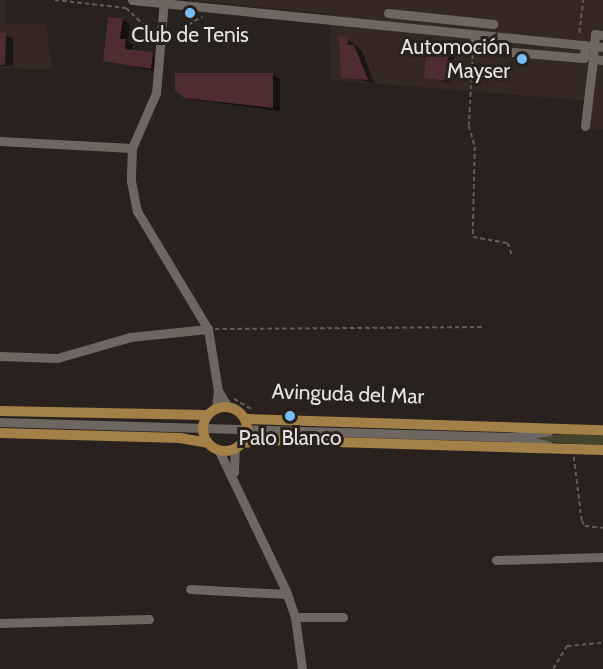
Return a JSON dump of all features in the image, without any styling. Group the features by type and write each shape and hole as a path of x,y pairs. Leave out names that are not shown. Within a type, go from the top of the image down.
{"main road":[{"path":"208,443 203,428 221,407"},
{"path":"0,411 221,407 247,424 239,446"},
{"name":"Avinguda del Mar","path":"247,424 603,430"},
{"path":"0,432 180,438 208,443 219,451"},
{"name":"Avinguda del Mar","path":"219,451 268,440 603,450"}],"street":[{"path":"132,0 594,46"},
{"path":"164,2 156,93 132,148 131,181 137,211 208,329 221,407"},
{"path":"388,13 493,24"},
{"path":"585,126 598,60 594,46 596,34 603,35"},
{"path":"474,41 479,49 584,58 594,46"},
{"path":"0,141 132,148"},
{"path":"0,356 57,358 130,337 208,329"},
{"name":"Avinguda del Mar","path":"0,422 203,428 247,424 512,437 558,449"},
{"name":"Avinguda del Mar","path":"512,437 558,429"},
{"path":"237,486 232,463 239,446"},
{"path":"219,451 287,594 295,617 302,669"},
{"path":"496,560 603,557"},
{"path":"190,589 287,594"},
{"path":"295,617 343,617"},
{"path":"0,623 149,619"}],"path":[{"path":"55,0 126,8 154,33 156,47 167,48 171,36 210,14"},
{"path":"579,33 583,0"},
{"path":"474,41 469,126 475,147 473,237 508,243 512,255"},
{"path":"208,329 484,327"},
{"name":"Avinguda del Mar","path":"221,407 262,411"},
{"path":"573,449 582,521 585,526 603,528"},
{"path":"553,669 567,646 603,643"}],"shaded area":[{"path":"0,0 6,0 5,24 46,24 52,70 0,68"},
{"path":"189,0 603,0 603,129 587,130 591,101 331,80 329,14"}],"green space":[{"path":"563,434 603,435 603,447 520,439"}],"building":[{"path":"108,17 123,18 120,39 126,39 125,49 153,52 151,69 103,61"},
{"path":"0,32 6,33 5,65 0,65"},
{"path":"339,36 348,37 348,45 354,45 368,80 341,78"},
{"path":"427,48 449,51 446,81 424,78"},
{"path":"175,73 273,73 273,108 184,98 175,90"}],"place":[{"name":"Club de Tenis","path":"190,13"},
{"name":"Automoción Mayser","path":"522,59"},
{"name":"Palo Blanco","path":"290,416"}]}
